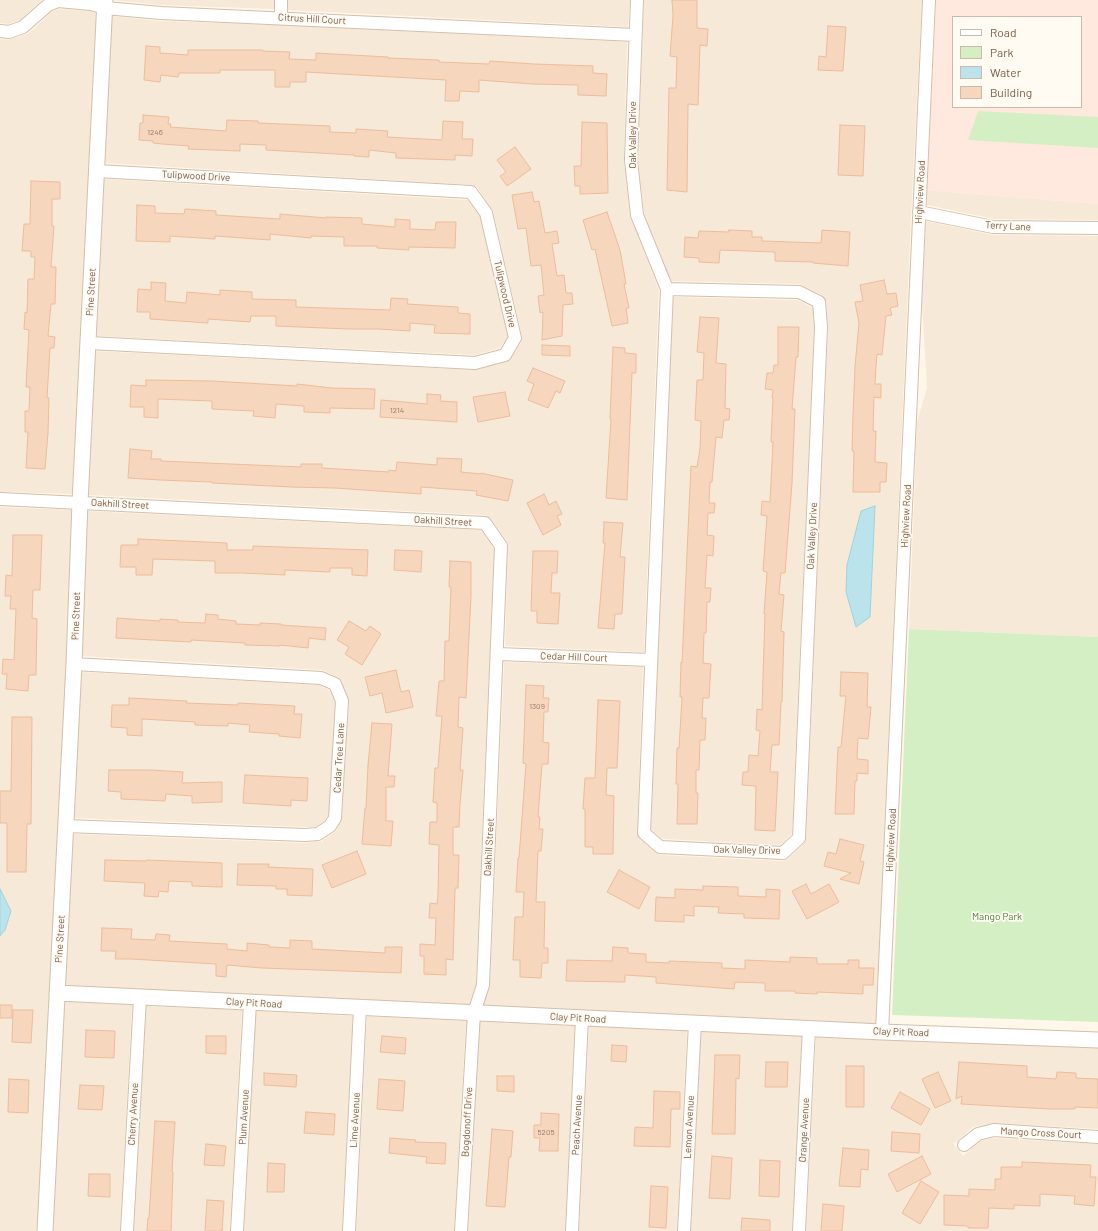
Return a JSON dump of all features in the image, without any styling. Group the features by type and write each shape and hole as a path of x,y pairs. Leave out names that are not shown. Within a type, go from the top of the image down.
{"street":[{"path":"281,0 281,17"},
{"name":"Oak Valley Drive","path":"637,0 631,160 637,215 666,289 644,833 660,847 783,853 799,838 821,327 819,302 799,292 666,289"},
{"name":"Highview Road","path":"882,1032 929,0"},
{"name":"Citrus Hill Court","path":"0,31 9,32 23,27 48,5 58,1 105,4 161,12 635,35"},
{"name":"Pine Street","path":"45,1231 74,664 80,502 98,171 105,4"},
{"name":"Tulipwood Drive","path":"89,343 475,363 505,355 515,338 486,213 471,192 98,171"},
{"name":"Terry Lane","path":"919,212 993,227 1098,228"},
{"name":"Oakhill Street","path":"0,500 80,502 485,523 501,546 498,654 483,985 474,1013"},
{"name":"Cedar Hill Court","path":"498,654 650,660"},
{"name":"Cedar Tree Lane","path":"66,826 304,835 318,834 330,826 335,818 342,701 335,684 321,678 74,664"},
{"name":"Clay Pit Road","path":"57,993 882,1032 1098,1040"},
{"name":"Cherry Avenue","path":"127,1231 140,998"},
{"name":"Plum Avenue","path":"237,1231 250,1003"},
{"name":"Lime Avenue","path":"349,1231 360,1008"},
{"name":"Bogdonoff Drive","path":"461,1231 474,1013"},
{"name":"Peach Avenue","path":"572,1231 582,1018"},
{"name":"Lemon Avenue","path":"684,1231 695,1023"},
{"name":"Orange Avenue","path":"799,1231 810,1028"},
{"name":"Mango Cross Court","path":"964,1145 978,1134 994,1130 1098,1137"}],"shaded area":[{"path":"0,0 42,0 20,20 8,24 0,23"},
{"path":"112,0 274,0 274,9 161,5"},
{"path":"288,0 630,0 628,27 288,10"},
{"path":"644,0 922,0 911,218 876,1024 483,1006 490,986 504,662 643,667 637,833 640,839 656,853 660,855 783,861 788,859 803,844 806,838 828,327 826,302 822,295 799,284 671,281 644,213 638,159"},
{"path":"936,0 1098,0 1098,204 927,190"},
{"path":"59,9 89,11 98,14 74,494 0,492 0,39 8,40 27,34 51,12"},
{"path":"111,16 161,21 281,25 627,42 624,160 630,216 659,290 644,652 505,646 508,546 507,541 490,518 485,515 88,495 95,351 475,370 506,362 510,359 521,343 522,336 493,211 477,187 472,185 105,163"},
{"path":"104,179 468,200 480,216 508,337 500,348 475,355 96,336"},
{"path":"927,190 1098,204 1098,220 994,219 927,205"},
{"path":"926,221 993,235 1098,236 1098,637 909,629 917,422 927,388 922,304"},
{"path":"673,297 797,300 813,308 814,327 792,834 781,845 663,839 651,829"},
{"path":"0,507 73,510 67,663 38,1231 0,1231 0,936 5,930 11,911 0,889"},
{"path":"87,511 481,530 494,549 476,984 469,1005 65,986 72,834 304,843 322,841 336,831 342,818 349,702 338,677 322,670 82,656"},
{"path":"81,672 319,685 330,691 335,703 329,815 316,827 73,818"},
{"path":"64,1001 132,1005 120,1231 52,1231"},
{"path":"146,1006 242,1010 230,1231 134,1231"},
{"path":"256,1011 353,1016 342,1231 244,1231"},
{"path":"367,1016 466,1021 454,1231 356,1231"},
{"path":"480,1021 575,1026 565,1231 468,1231"},
{"path":"589,1026 687,1031 677,1231 579,1231"},
{"path":"701,1031 802,1036 792,1231 691,1231"},
{"path":"816,1037 1098,1048 1098,1129 994,1123 973,1127 954,1144 963,1156 980,1141 994,1138 1098,1144 1098,1231 806,1231"}],"green space":[{"path":"978,111 1098,117 1098,148 968,140"},
{"name":"Mango Park","path":"909,629 1098,637 1098,1022 892,1015"}],"water":[{"path":"875,506 870,617 856,627 846,592 847,565 861,511"},
{"path":"0,889 11,911 5,930 0,936"}],"building":[{"path":"672,0 697,0 697,28 708,29 707,46 700,45 698,105 688,104 687,192 667,190 669,88 676,88 677,57 670,56 673,16"},
{"path":"828,26 846,27 843,71 818,70 819,56 826,57"},
{"path":"146,46 160,47 160,53 188,55 188,50 263,50 290,52 289,59 316,60 316,53 439,60 439,62 489,64 490,61 593,66 593,73 607,74 606,96 578,95 578,85 532,84 479,80 479,92 460,91 459,101 445,101 446,80 306,72 306,82 290,82 290,87 275,87 275,70 220,70 220,73 179,73 178,77 161,75 160,82 144,80"},
{"path":"143,115 169,117 168,124 171,124 170,127 226,131 227,120 258,121 258,123 330,126 330,132 356,133 356,129 388,131 387,137 442,140 443,121 463,122 462,139 473,139 472,156 455,155 455,160 396,158 396,153 369,150 369,157 266,150 266,145 240,144 240,151 188,149 189,146 153,143 153,141 139,140 140,123 143,123"},
{"path":"582,122 607,123 608,193 580,194 580,186 575,186 574,166 581,166"},
{"path":"840,125 865,126 863,176 838,175"},
{"path":"515,147 531,169 507,186 500,176 506,172 497,160"},
{"path":"31,181 60,182 60,199 52,199 52,226 54,226 51,267 56,267 55,304 51,304 48,336 55,337 54,348 50,348 47,398 49,398 48,433 45,469 26,468 28,432 25,432 25,411 29,411 30,387 26,387 29,330 24,329 25,312 27,313 28,279 34,279 35,257 31,257 31,251 22,251 24,224 30,224"},
{"path":"532,192 534,202 539,201 545,233 557,231 559,243 552,244 557,276 564,275 566,293 572,293 573,304 563,305 562,336 542,340 543,312 540,313 538,296 544,295 541,265 531,266 526,228 518,229 512,195"},
{"path":"137,205 155,206 155,213 184,214 185,209 216,211 216,215 280,219 280,214 326,218 362,218 362,224 395,227 395,219 410,220 410,229 435,230 436,222 456,222 455,248 409,247 409,250 377,248 377,246 344,246 344,237 311,236 311,238 270,234 270,240 215,236 215,239 170,236 170,242 136,241"},
{"path":"607,212 620,250 626,284 624,284 629,308 626,308 628,323 612,326 595,249 592,250 583,220"},
{"path":"729,230 752,231 752,237 762,237 762,241 821,243 822,230 850,232 848,266 813,262 775,261 775,252 720,250 719,263 699,262 699,258 684,257 685,237 698,238 699,231 729,232"},
{"path":"884,280 887,294 896,293 898,306 890,308 892,315 886,316 882,355 877,354 876,366 875,384 881,384 881,398 874,397 873,431 876,431 875,462 887,463 886,482 880,482 880,492 853,492 853,416 855,366 859,323 855,302 863,301 860,285"},
{"path":"151,282 166,283 165,301 186,303 187,292 220,295 220,290 252,292 252,299 296,300 296,307 390,310 391,298 408,299 407,304 458,307 458,313 470,314 470,334 434,333 435,325 410,323 410,331 276,326 276,316 251,316 250,322 208,319 208,323 150,319 150,312 137,312 138,289 151,290"},
{"path":"700,317 719,318 716,363 726,364 725,408 730,409 729,420 724,420 722,438 716,437 712,482 710,482 709,503 715,503 714,513 708,513 707,535 714,536 713,556 707,555 705,588 711,588 710,602 707,602 703,663 711,664 709,698 703,698 702,718 706,718 705,740 700,740 699,770 696,770 696,793 698,793 697,824 677,824 677,748 679,748 682,697 680,697 681,662 682,663 691,466 697,467 700,449 701,421 695,420 697,380 703,380 704,353 697,352"},
{"path":"778,327 799,327 798,357 796,357 792,409 795,409 792,483 785,573 781,573 779,594 784,595 781,631 784,632 782,702 779,745 772,745 770,772 778,772 775,831 755,830 756,786 742,785 743,772 748,772 749,755 758,756 760,731 756,730 757,709 762,710 764,614 767,572 763,571 767,516 761,515 762,501 770,502 773,442 771,442 773,390 765,389 767,373 773,373 774,365 778,365"},
{"path":"542,345 570,346 570,356 542,355"},
{"path":"613,347 625,348 625,353 636,354 636,373 632,373 627,500 606,498 611,419"},
{"path":"533,368 565,381 560,393 556,391 548,408 528,400 534,384 527,381"},
{"path":"146,380 213,381 297,386 297,384 332,388 375,389 374,409 330,408 330,413 304,412 304,406 276,404 275,418 253,416 254,411 212,409 212,401 158,399 158,418 144,417 144,407 130,407 131,385 146,386"},
{"path":"505,392 510,416 478,422 473,397"},
{"path":"427,394 441,395 440,401 457,402 457,422 380,417 381,400 427,404"},
{"path":"130,449 152,451 151,459 161,459 161,461 301,467 301,464 322,464 322,468 389,472 389,470 396,471 397,462 437,465 437,458 462,459 461,472 481,473 513,480 508,501 476,495 477,491 421,487 421,494 335,488 128,478"},
{"path":"544,494 549,505 556,501 562,514 557,516 561,525 543,535 527,503"},
{"path":"604,522 623,523 620,557 625,557 622,614 615,614 614,629 598,628 605,543 603,543"},
{"path":"13,535 42,535 40,590 33,590 32,618 37,619 36,675 29,675 28,691 6,689 7,674 2,674 3,659 14,660 16,609 10,609 11,596 5,596 6,575 12,576"},
{"path":"138,539 227,543 227,550 253,550 253,546 368,550 367,576 352,575 352,568 330,568 330,572 285,570 285,575 215,573 215,561 153,559 152,575 136,575 136,567 120,567 121,545 138,545"},
{"path":"395,550 422,551 421,572 394,570"},
{"path":"533,551 558,551 557,573 552,573 551,593 560,593 558,624 537,623 537,611 531,611"},
{"path":"450,561 471,562 471,595 466,698 459,697 458,727 463,728 460,770 463,770 459,827 453,827 453,855 459,855 458,888 455,888 453,960 446,959 446,975 424,974 424,956 420,956 420,944 435,945 436,918 429,918 430,903 437,904 439,845 429,844 430,822 437,822 437,803 433,802 435,768 438,768 442,716 436,716 439,681 444,681 445,641 449,641 451,587 449,587"},
{"path":"206,614 218,615 218,619 236,621 236,624 260,625 260,623 326,628 325,640 309,638 308,648 280,645 245,645 245,643 191,640 191,642 116,638 117,618 160,621 160,619 178,620 178,622 205,623"},
{"path":"349,621 366,631 370,626 381,634 362,665 345,654 349,647 337,640"},
{"path":"396,670 401,692 409,690 413,707 386,713 382,693 370,696 365,677"},
{"path":"841,672 868,673 867,707 871,707 868,739 858,738 857,759 868,760 868,774 857,773 857,781 855,781 854,814 835,814 838,747 841,747 846,696 840,696"},
{"path":"526,685 544,686 543,698 549,698 548,712 544,712 543,742 549,743 548,764 542,764 538,817 540,817 539,829 543,829 541,851 538,851 536,902 545,902 544,948 548,948 548,963 542,963 541,978 520,977 520,960 513,960 515,917 523,917 524,892 516,892 526,764 523,763"},
{"path":"129,698 187,701 186,703 238,705 238,703 295,706 294,714 302,714 300,738 279,736 279,734 249,732 250,725 228,723 228,726 195,725 195,722 142,719 142,736 127,735 127,728 111,727 112,705 129,705"},
{"path":"598,700 620,701 617,768 607,768 606,795 614,796 613,854 593,854 593,847 585,847 585,809 583,809 585,778 595,778"},
{"path":"12,717 32,717 31,824 27,824 26,872 7,872 7,823 0,823 0,791 11,791"},
{"path":"372,723 392,724 388,776 395,776 394,787 386,787 386,821 393,821 391,846 362,844"},
{"path":"109,770 183,772 182,783 222,782 222,802 192,803 192,796 166,794 165,801 121,799 121,792 108,791"},
{"path":"245,775 308,778 307,801 291,800 291,806 243,803"},
{"path":"840,839 864,845 860,861 864,862 859,884 840,879 851,873 824,866 828,852 836,854"},
{"path":"357,851 366,874 332,888 322,865"},
{"path":"105,860 222,863 222,887 192,886 192,882 169,881 168,892 159,891 158,897 144,896 145,883 104,881"},
{"path":"238,864 269,864 268,867 313,869 312,896 287,895 287,889 276,889 276,886 237,885"},
{"path":"619,870 650,887 639,909 607,892"},
{"path":"806,884 811,894 829,884 839,902 807,919 792,891"},
{"path":"703,886 738,887 738,896 766,897 766,889 780,890 779,919 744,918 744,914 718,913 719,907 694,906 694,916 684,915 684,922 655,921 656,897 675,898 675,889 703,890"},
{"path":"102,928 132,929 131,939 155,940 156,934 170,935 169,941 227,944 227,949 247,951 247,943 269,945 269,947 290,948 290,940 312,941 312,949 385,953 385,947 402,947 401,973 262,968 227,965 226,977 216,976 216,964 115,959 116,951 101,951"},
{"path":"613,947 628,948 628,953 646,954 646,962 669,963 669,961 722,963 722,968 745,969 745,960 790,962 790,957 817,958 817,964 848,964 848,960 859,960 859,968 874,968 873,985 863,985 863,994 817,992 817,994 795,993 795,991 765,991 765,983 735,982 734,989 656,983 656,977 625,975 625,982 566,981 567,960 612,961"},
{"path":"0,1005 12,1005 12,1018 0,1018"},
{"path":"13,1010 33,1010 31,1043 12,1042"},
{"path":"86,1030 115,1031 114,1058 85,1057"},
{"path":"206,1036 226,1036 226,1054 206,1053"},
{"path":"382,1036 406,1038 405,1054 380,1052"},
{"path":"612,1045 627,1046 626,1062 611,1061"},
{"path":"715,1055 740,1055 739,1079 736,1078 735,1134 712,1134"},
{"path":"766,1062 788,1062 787,1087 765,1087"},
{"path":"959,1062 1027,1066 1027,1077 1056,1079 1057,1072 1076,1073 1076,1078 1098,1079 1098,1108 1075,1107 1075,1109 1050,1109 961,1104 962,1096 956,1099"},
{"path":"846,1066 864,1066 864,1107 846,1107"},
{"path":"938,1072 951,1101 935,1108 922,1079"},
{"path":"264,1073 297,1075 296,1087 264,1085"},
{"path":"497,1076 514,1076 514,1092 497,1091"},
{"path":"9,1079 29,1080 28,1113 8,1112"},
{"path":"379,1079 405,1081 403,1111 377,1109"},
{"path":"80,1085 104,1086 102,1110 78,1109"},
{"path":"654,1091 680,1092 680,1109 671,1109 670,1147 634,1146 635,1127 653,1128"},
{"path":"900,1092 930,1109 921,1125 891,1108"},
{"path":"306,1112 335,1114 334,1135 304,1133"},
{"path":"541,1113 559,1114 558,1151 539,1151 540,1138 534,1138 534,1125 541,1125"},
{"path":"155,1121 175,1122 171,1231 147,1231"},
{"path":"492,1129 513,1131 511,1157 509,1157 505,1207 486,1206"},
{"path":"892,1132 920,1134 919,1153 891,1151"},
{"path":"390,1138 416,1140 415,1142 446,1143 445,1164 426,1163 427,1157 389,1153"},
{"path":"206,1144 226,1146 224,1166 204,1165"},
{"path":"843,1148 869,1150 868,1170 861,1169 860,1187 839,1186"},
{"path":"712,1156 732,1158 730,1199 709,1198"},
{"path":"922,1156 931,1174 897,1192 888,1174"},
{"path":"760,1160 780,1161 779,1197 759,1196"},
{"path":"1022,1162 1091,1165 1090,1177 1096,1177 1094,1206 1074,1204 1075,1196 1040,1194 1040,1206 1014,1205 1014,1209 989,1208 988,1228 968,1228 968,1226 944,1225 944,1195 969,1196 969,1189 995,1190 995,1179 1001,1179 1001,1167 1022,1167"},
{"path":"268,1163 285,1164 284,1192 267,1192"},
{"path":"89,1174 110,1174 110,1197 88,1196"},
{"path":"921,1181 939,1192 920,1224 902,1213"},
{"path":"651,1186 668,1187 666,1228 649,1227"},
{"path":"207,1200 224,1201 222,1231 205,1231"},
{"path":"823,1204 844,1206 842,1231 821,1231"},
{"path":"742,1218 770,1220 770,1231 741,1231"}]}
